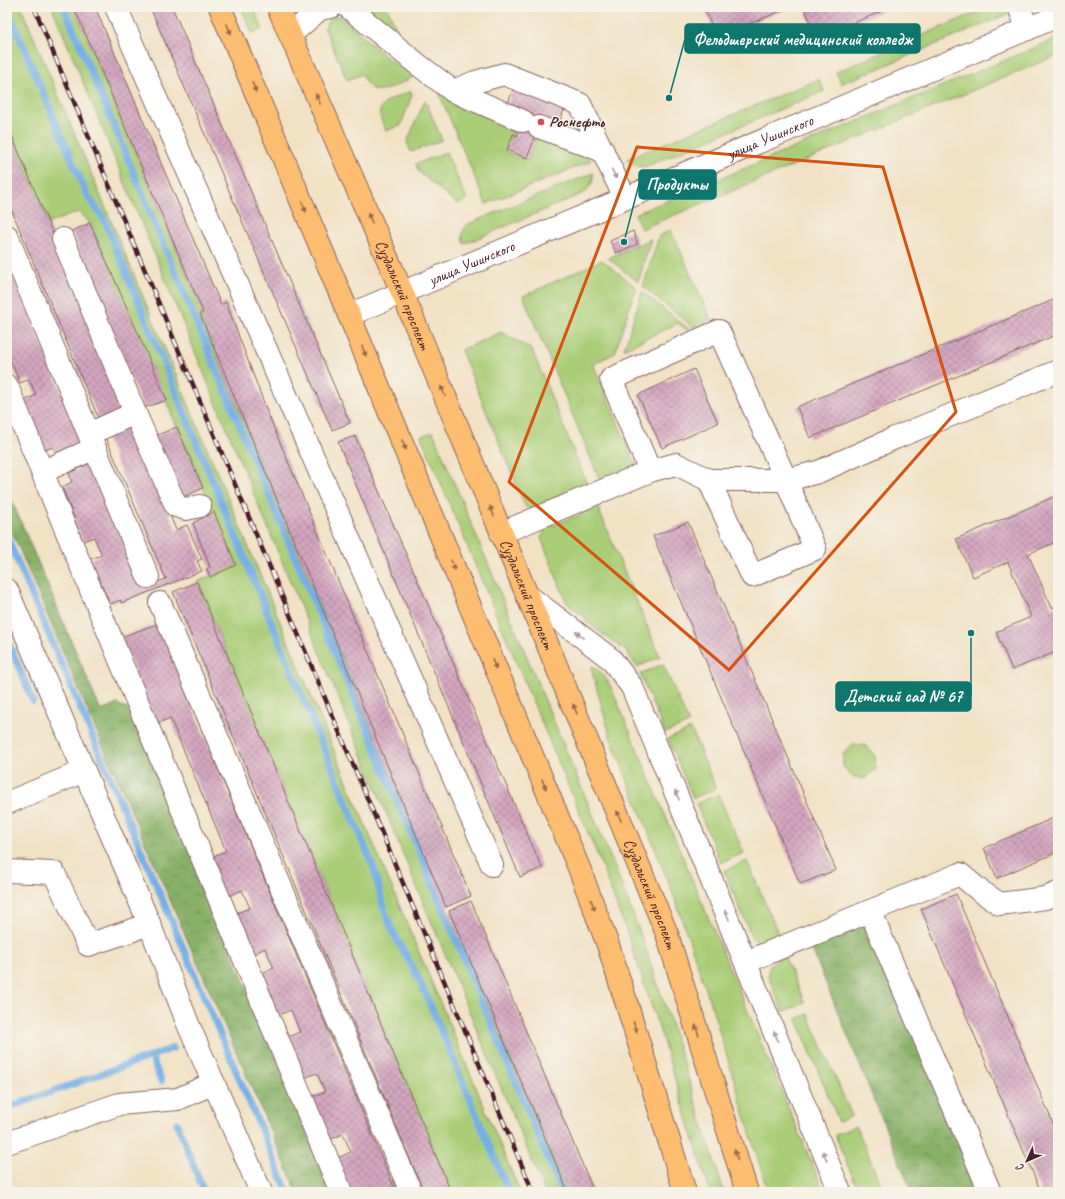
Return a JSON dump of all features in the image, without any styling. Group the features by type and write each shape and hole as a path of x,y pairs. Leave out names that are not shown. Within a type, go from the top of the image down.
{"main road":[{"path":"220,7 579,868 608,945 685,1192"},
{"name":"Суздальский проспект","path":"278,7 402,292 667,934 747,1192"}],"street":[{"path":"116,7 492,865"},
{"path":"290,35 320,9 331,7"},
{"path":"348,7 416,63 453,91 531,124 603,151"},
{"path":"1019,7 1028,29"},
{"name":"улица Ушинского","path":"349,315 1058,16"},
{"path":"453,91 475,82 504,74 580,104 625,198"},
{"path":"7,236 148,577"},
{"path":"63,239 135,413 176,506 186,509 200,506"},
{"path":"650,471 611,379 719,331 786,480 815,549 752,576 709,480"},
{"path":"501,533 650,471 676,464 709,480 786,480 818,472 895,438 1058,371"},
{"path":"7,386 341,1192"},
{"path":"42,472 135,413"},
{"path":"7,590 149,923 188,1024 261,1192"},
{"path":"527,595 612,659 632,687 840,1192"},
{"path":"160,603 411,1192"},
{"path":"7,803 84,771"},
{"path":"7,871 54,873 88,945 149,923"},
{"path":"746,962 960,874 979,890 1000,904 1045,898 1058,893"},
{"path":"870,911 990,1192"},
{"path":"7,1143 119,1104 178,1099 214,1082"}],"highlighted area":[{"path":"637,147 883,167 956,412 729,670 509,482"}],"green space":[{"path":"7,7 21,7 520,1192 451,1192 197,582 236,565 90,223 78,212 49,223 7,124"},
{"path":"52,7 74,7 203,312 200,314 227,381 446,907 568,1192 545,1192"},
{"path":"241,7 253,7 263,29 252,33"},
{"path":"365,7 387,7 402,42"},
{"path":"989,7 1009,7 1011,13 841,84 836,72"},
{"path":"336,16 341,17 387,58 413,77 398,85 380,90 371,88 365,81 362,74 347,80 325,29 329,21"},
{"path":"1058,38 1058,55 641,229 635,214"},
{"path":"819,79 824,91 647,166 636,166 627,159"},
{"path":"411,92 412,95 401,125 386,131 380,116 381,108 391,99"},
{"path":"439,93 516,125 505,151 528,160 538,134 587,156 591,161 486,204"},
{"path":"425,100 442,140 411,152 407,142"},
{"path":"446,152 467,200 457,204 419,172 416,164"},
{"path":"593,173 591,184 584,193 464,244 464,229 468,224"},
{"path":"671,230 711,320 693,327 643,287 659,236"},
{"path":"651,239 638,282 608,258"},
{"path":"602,260 636,287 615,353 593,364 637,468 601,483 523,296"},
{"path":"642,292 689,329 687,330 678,323 624,349"},
{"path":"501,332 532,350 589,489 533,510 525,506 461,350"},
{"path":"433,432 610,856 641,935 724,1192 710,1192 659,1028 629,939 600,861 421,436"},
{"path":"7,489 101,711 117,704 126,708 133,715 332,1192 297,1192 92,721 7,520"},
{"path":"595,501 660,657 637,667 626,651 585,621 586,618 570,606 566,601 541,538 548,527 582,514"},
{"path":"663,664 689,723 665,733 640,674"},
{"path":"592,666 603,674 611,687 824,1192 768,1192 716,1020 697,963 674,896 611,739 591,668"},
{"path":"691,729 716,789 693,798 668,739"},
{"path":"853,744 865,745 875,756 876,769 864,779 851,776 843,766 843,754"},
{"path":"718,794 744,853 721,863 696,804"},
{"path":"747,861 780,938 765,944 758,942 752,937 724,871"},
{"path":"868,923 980,1192 912,1192 811,947"},
{"path":"784,956 805,1003 783,1012 768,976 768,972 770,965"},
{"path":"808,1014 852,1116 839,1122 797,1019"},
{"path":"856,1126 884,1192 859,1192 835,1135"}],"building":[{"path":"74,7 95,7 221,305 226,302 268,414 471,896 446,907 200,314 203,312"},
{"path":"150,7 172,7 350,423 332,430"},
{"path":"704,7 783,7 784,10 716,37"},
{"path":"804,7 892,7 817,38"},
{"name":"Роснефть","path":"514,87 565,107 557,129 541,123 527,158 507,150 513,134 517,136 525,117 506,109"},
{"path":"7,124 127,411 100,422 7,199"},
{"path":"90,223 167,400 143,408 72,231"},
{"path":"633,231 638,244 616,253 610,241"},
{"path":"7,263 84,444 57,456 53,447 45,450 24,401 36,395 29,379 20,383 7,353 7,337 11,336 7,327"},
{"path":"1058,298 1058,334 810,438 797,407"},
{"path":"694,369 718,423 662,448 638,395"},
{"path":"134,427 176,530 187,525 202,559 197,561 202,571 121,603 121,600 110,604 90,559 102,555 94,537 83,541 62,487 72,482 69,473 93,462 144,587 166,579 106,438"},
{"path":"177,427 203,488 179,499 153,437"},
{"path":"355,436 542,868 520,877 338,442"},
{"path":"1058,495 1058,541 1028,554 1052,608 1058,605 1058,651 1012,670 996,632 1031,617 1008,562 973,577 956,539"},
{"path":"214,512 236,565 210,577 207,569 210,567 193,523"},
{"path":"688,522 836,870 800,884 653,536"},
{"path":"197,582 451,1192 424,1192 173,592"},
{"path":"157,624 396,1192 350,1192 336,1159 351,1152 343,1134 328,1140 310,1098 325,1092 317,1073 304,1078 287,1037 300,1032 291,1010 275,1017 257,975 274,968 265,948 251,955 234,914 250,908 242,890 224,898 208,858 226,851 170,718 156,724 121,637"},
{"path":"1058,816 1058,852 997,878 984,848"},
{"path":"956,894 1058,1135 1058,1192 1041,1192 921,909"},
{"path":"471,901 594,1192 568,1192 449,911"}],"waterway":[{"path":"64,7 562,1192"},
{"path":"7,8 87,195 104,219 374,869 384,909 393,932 421,983 509,1192"},
{"path":"7,537 288,1192"},
{"path":"7,639 33,701"},
{"path":"7,1108 173,1048"},
{"path":"151,1056 161,1081"},
{"path":"177,1123 204,1192"}],"railway":[{"path":"34,7 533,1192"}],"place":[{"name":"Фельдшерский медицинский колледж","path":"669,98"},
{"name":"Роснефть","path":"541,122"},
{"name":"Продукты","path":"624,242"},
{"name":"Детский сад № 67","path":"971,633"}]}
